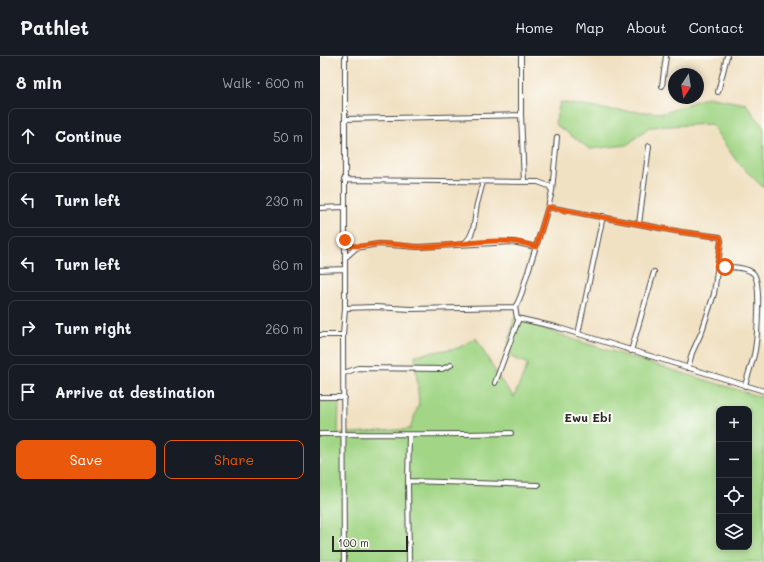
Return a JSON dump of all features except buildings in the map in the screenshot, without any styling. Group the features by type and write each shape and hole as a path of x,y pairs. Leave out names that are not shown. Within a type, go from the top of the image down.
{"street":[{"path":"344,562 343,335 345,308 345,56"},
{"path":"521,56 521,115 524,182"},
{"path":"662,86 666,56"},
{"path":"718,92 727,56"},
{"path":"345,119 521,115"},
{"path":"556,137 552,191 536,247 526,275 522,296 515,307 515,315 519,318 578,334 764,391"},
{"path":"639,224 649,146"},
{"path":"344,180 538,182 549,186 552,191"},
{"path":"462,244 469,239 471,234 483,182"},
{"path":"320,208 344,207"},
{"path":"548,207 603,216 692,234 720,237 721,241 714,294 688,368"},
{"path":"578,334 603,216"},
{"path":"344,258 356,248 378,244 418,247 513,242 536,247"},
{"path":"345,244 356,248"},
{"path":"717,266 746,270 754,274 758,282 758,318 755,350 744,386"},
{"path":"320,270 344,269"},
{"path":"631,351 654,272"},
{"path":"345,308 375,307 410,309 515,307"},
{"path":"495,383 519,318"},
{"path":"320,335 343,335"},
{"path":"344,373 358,368 442,369 451,365"},
{"path":"320,397 344,396"},
{"path":"320,434 386,433 409,435 511,433"},
{"path":"409,435 409,562"},
{"path":"408,481 538,485"}],"green space":[{"path":"707,97 746,104 764,128 764,188 738,163 711,124 649,127 627,145 590,149 555,124 560,102 609,110 664,113 688,104 704,104 704,98"},
{"path":"514,318 581,342 764,398 764,562 320,562 320,401 339,401 338,434 410,429 419,403 415,355 458,348 476,338 499,378 514,397 528,364 506,355"}],"district":[{"name":"Ewu Ebi","path":"588,418"}],"route":[{"path":"345,240 345,244 356,248 378,244 418,247 494,242 530,244 536,247 541,225 548,207 616,218 639,224 698,235 720,237 721,241 717,266 725,267"}]}
